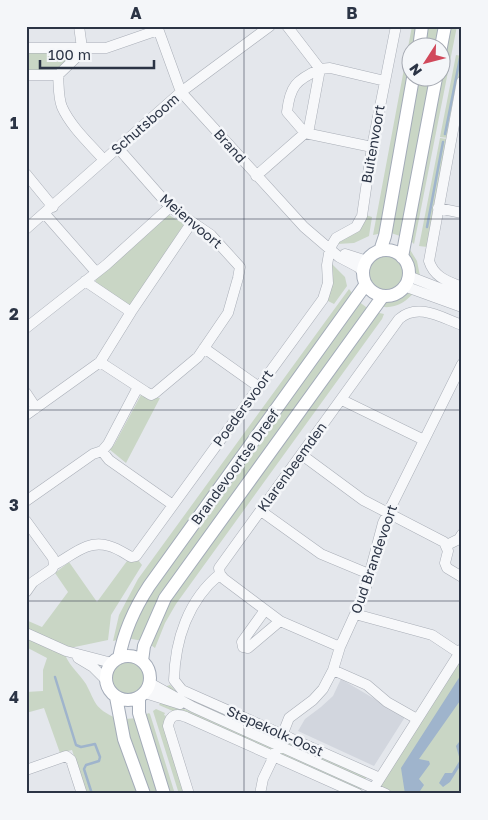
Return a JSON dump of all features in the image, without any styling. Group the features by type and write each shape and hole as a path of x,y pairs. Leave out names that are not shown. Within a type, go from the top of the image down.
{"main road":[{"path":"380,251 385,236 411,88"},
{"path":"402,257 434,88"},
{"path":"388,250 396,252 402,257 406,262 407,281 399,292 383,296 376,294 365,272 375,253 388,250"},
{"name":"Brandevoortse Dreef","path":"115,660 130,620 149,586 365,272"},
{"name":"Brandevoortse Dreef","path":"142,661 144,646 165,598 383,296"},
{"path":"145,692 131,701 116,697 107,686 106,680 107,671 115,660 131,656 142,661 149,671 145,692 139,713 164,794"},
{"path":"116,697 124,739 144,794"}],"street":[{"path":"26,75 58,75 80,54 82,48 79,26"},
{"name":"Schutsboom","path":"26,229 181,92 270,26"},
{"path":"256,176 309,128 320,69 287,26"},
{"name":"Buitenvoort","path":"330,248 336,238 352,230 360,223 372,148 396,26"},
{"path":"26,48 106,48 158,28"},
{"name":"Brand","path":"158,28 181,92 304,227 365,272"},
{"path":"372,148 305,133 287,112 288,99 292,87 309,74 320,69 330,68 385,81"},
{"path":"58,75 62,106 69,119 104,160"},
{"path":"462,81 457,133 438,208 429,256 429,264 434,273 462,287"},
{"name":"Meienvoort","path":"118,148 170,207 211,235 240,267 228,314 198,357 155,393 151,395 138,387"},
{"path":"26,174 49,210 96,272"},
{"path":"26,328 106,265 170,207"},
{"path":"438,208 462,213"},
{"path":"26,415 100,362 131,312 192,222"},
{"name":"Poedersvoort","path":"54,565 85,546 96,544 111,546 131,557 136,556 323,299 328,283 327,265 330,248"},
{"path":"85,281 131,312"},
{"path":"407,281 462,297"},
{"path":"407,281 462,307"},
{"name":"Klarenbeemden","path":"174,680 175,659 183,625 202,594 212,580 220,574 219,568 404,315 420,311 462,325"},
{"path":"204,348 259,387"},
{"path":"26,502 93,454 102,451 108,444 138,387 100,362"},
{"name":"Oud Brandevoort","path":"260,794 262,779 274,756 289,718 323,690 333,670 340,647 366,587 383,522 424,440 458,383 462,364"},
{"path":"26,394 36,408"},
{"path":"342,400 424,440"},
{"path":"102,451 108,460 173,505"},
{"path":"302,455 363,500 444,542 448,550 445,563 447,568 462,577"},
{"path":"260,511 321,554 368,574"},
{"path":"26,521 53,558 54,565 52,569 33,582 26,592"},
{"path":"447,546 459,539 462,534"},
{"path":"220,574 280,621 340,647"},
{"path":"265,610 242,642 243,647 248,648 280,621"},
{"path":"355,614 432,635 461,651 372,790"},
{"path":"26,633 66,650 93,667 106,680"},
{"path":"66,650 115,660"},
{"path":"333,670 367,685 388,702 417,719"},
{"name":"Stepekolk-Oost","path":"174,680 182,690 380,778"},
{"name":"Stepekolk-Oost","path":"145,692 193,707 372,790 386,794"},
{"name":"Stepekolk-Oost","path":"189,794 168,726 169,720 173,716 179,715 358,794"},
{"path":"26,770 66,756 71,760 82,794"}],"shaded area":[{"path":"341,679 405,717 374,766 298,731 305,719 333,696"}],"green space":[{"path":"412,26 422,26 420,38 410,38"},
{"path":"426,26 443,26 441,38 424,38"},
{"path":"447,26 457,26 450,61 450,38 445,38"},
{"path":"26,50 76,53 58,69 26,71"},
{"path":"456,55 462,56 462,65 448,138 440,137"},
{"path":"400,88 408,88 383,233 373,235"},
{"path":"414,88 431,88 403,237 391,233"},
{"path":"438,88 445,88 414,244 408,238"},
{"path":"440,138 447,139 427,247 419,246"},
{"path":"169,215 184,224 130,307 96,283 95,278"},
{"path":"365,215 372,217 369,236 354,243 337,244"},
{"path":"409,248 417,261 420,276 415,275 412,271 405,254"},
{"path":"385,255 392,256 398,260 402,266 402,280 398,286 392,290 385,291 378,290 372,286 368,280 367,273 368,266 372,260 378,256"},
{"path":"331,263 345,277 347,286 334,304 326,300"},
{"path":"349,289 355,297 147,585 122,639 113,641 119,615 138,579"},
{"path":"406,291 414,292 403,302 389,307 379,306 385,302"},
{"path":"358,301 370,310 143,641 126,638 132,620"},
{"path":"375,312 384,314 382,319 176,604 165,623 155,648 148,643 157,619"},
{"path":"142,393 150,398 160,398 126,463 109,449 114,445"},
{"path":"138,560 142,565 111,615 108,640 70,648 65,655 86,684 99,708 116,718 142,794 86,794 72,750 60,753 44,708 26,713 26,692 43,691 43,670 47,658 26,647 26,620 42,627 68,592 55,573 69,562 97,602 127,561"},
{"path":"462,653 462,787 458,794 372,794"},
{"path":"128,662 135,663 140,667 144,672 144,686 140,691 135,695 128,696 121,695 116,691 112,686 111,679 112,672 116,667 121,663"},
{"path":"170,685 179,694 367,775 365,780 166,690 167,686"},
{"path":"161,702 187,710 362,788 360,793 159,705"},
{"path":"156,709 165,713 164,721 186,794 179,794 153,711"},
{"path":"149,713 175,794 165,794 142,716"},
{"path":"138,718 161,794 146,794 125,719"}],"water":[{"path":"462,673 462,698 419,759 429,761 430,764 419,779 424,785 418,794 405,794 401,768"},
{"path":"462,738 462,763 450,782 443,787 439,783 445,773 452,773 460,760 456,746"}],"waterway":[{"path":"445,134 460,58"},
{"path":"427,227 443,142"},
{"path":"55,677 76,745 81,747 95,744 100,757 99,761 86,765 84,769 92,794"}]}
